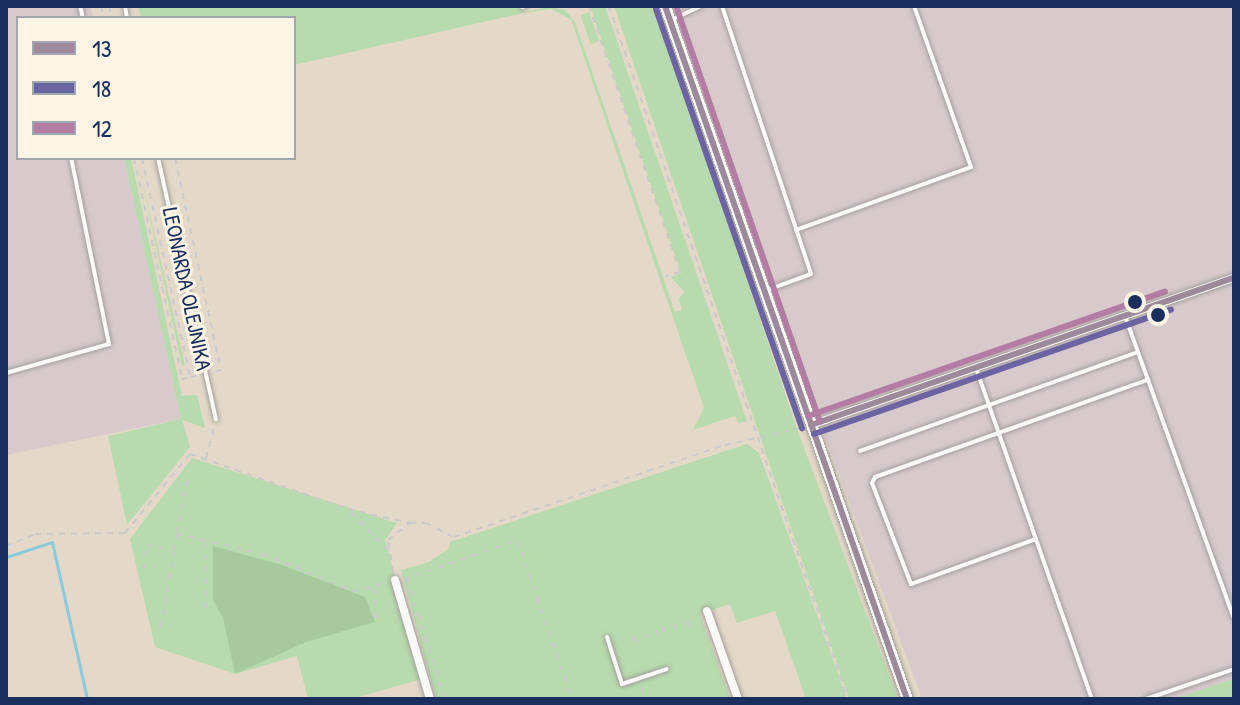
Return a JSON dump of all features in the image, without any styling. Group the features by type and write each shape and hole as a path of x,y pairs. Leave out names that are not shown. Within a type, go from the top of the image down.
{"street":[{"path":"665,6 907,699"},
{"path":"811,425 1234,278"},
{"path":"395,580 430,699"},
{"path":"707,611 738,699"}],"lane":[{"path":"669,21 701,6"},
{"path":"722,6 811,274 765,291"},
{"path":"796,230 971,167 914,6"},
{"path":"6,373 109,344 71,160"},
{"name":"LEONARDA OLEJNIKA","path":"158,160 216,420"},
{"path":"1125,316 1234,618"},
{"path":"860,451 1138,352"},
{"path":"976,368 1092,699"},
{"path":"1036,539 911,584 896,554 872,483 875,477 1148,380"},
{"path":"607,637 622,684 667,669"},
{"path":"1146,699 1234,669"}],"path":[{"path":"589,6 680,272 666,276"},
{"path":"609,6 848,699"},
{"path":"134,160 182,379 190,377"},
{"path":"206,458 216,420"},
{"path":"6,546 35,534 125,533 183,458 206,458 348,509 410,523 426,523 454,537 758,435 811,425"},
{"path":"161,627 187,480"},
{"path":"348,509 389,551"},
{"path":"395,580 389,551 392,534 410,523"},
{"path":"177,534 263,554 353,591 406,578 518,540 572,699"},
{"path":"205,608 207,541"},
{"path":"144,569 147,545 174,550"},
{"path":"406,578 446,699"},
{"path":"375,586 377,619"},
{"path":"687,620 690,629"},
{"path":"674,624 677,633"},
{"path":"663,627 666,636"},
{"path":"657,630 660,639"},
{"path":"646,633 649,642"},
{"path":"634,637 638,646"},
{"path":"634,699 645,697 639,678"}],"shaded area":[{"path":"6,6 91,6 93,16 16,16 16,160 124,160 181,419 6,455"},
{"path":"679,6 1234,6 1234,679 1172,699 922,699 820,422"}],"green space":[{"path":"138,6 522,6 524,12 550,7 565,10 575,22 675,312 682,310 679,299 684,292 671,277 681,273 590,6 605,6 747,421 738,423 735,416 693,430 704,408 571,19 551,9 523,13 296,65 296,16 140,16"},
{"path":"614,6 655,6 797,429 898,699 849,699"},
{"path":"589,12 599,41 591,44 580,15"},
{"path":"124,160 131,160 182,396 197,395 205,428 182,420 190,447 127,525 108,436 181,419"},
{"path":"137,160 185,365 182,366"},
{"path":"747,444 759,453 847,699 806,699 775,611 737,623 730,604 700,614 730,699 436,699 401,570 429,562 448,549 450,542"},
{"path":"192,458 397,523 385,540 422,679 351,699 308,699 297,656 235,674 155,647 130,539"},
{"path":"213,546 279,564 365,597 375,622 306,642 235,674 223,618 213,600"},
{"path":"1234,679 1234,699 1172,699"}],"waterway":[{"path":"6,557 52,542 87,699"}],"transit line":[{"name":"13","path":"665,6 907,699"},
{"name":"12","path":"676,6 820,422"},
{"name":"18","path":"656,9 802,428"},
{"name":"13","path":"811,425 1234,278"},
{"name":"12","path":"808,416 1165,292"},
{"name":"18","path":"814,434 1171,310"}]}
